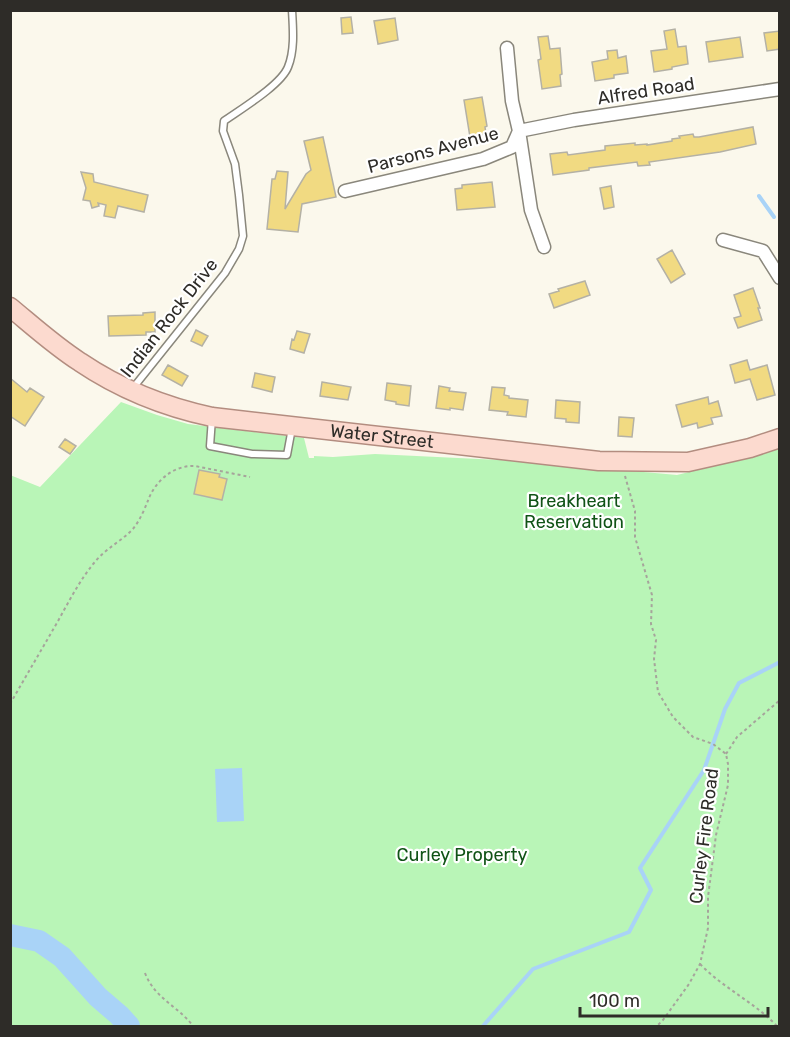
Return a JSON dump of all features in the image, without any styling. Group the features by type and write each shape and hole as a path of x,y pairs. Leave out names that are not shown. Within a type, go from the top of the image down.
{"main road":[{"name":"Water Street","path":"10,307 80,363 131,391 175,408 213,417 599,461 688,462 750,448 780,438"}],"street":[{"name":"Parsons Avenue","path":"507,48 512,101 531,210 544,247"},
{"name":"Alfred Road","path":"519,131 574,120 780,89"},
{"name":"Parsons Avenue","path":"345,191 483,159 512,147 519,131"},
{"path":"723,240 763,251 780,278"}],"lane":[{"name":"Indian Rock Drive","path":"131,391 225,273 239,249 243,236 239,195 235,164 223,131 224,121 278,81 288,69 292,54 292,10"},
{"path":"213,417 210,446 252,454 287,455 292,427"}],"path":[{"name":"Curley Fire Road","path":"621,461 635,511 635,537 652,595 651,624 656,640 654,659 658,692 673,717 693,737 713,744 726,754 728,764 728,785 716,836 708,897 708,928 700,964 657,1026"},
{"path":"10,704 92,565 133,529 150,495 167,475 176,469 195,466 250,477"},
{"path":"726,754 737,737 780,700"},
{"path":"700,964 777,1026"},
{"path":"145,973 152,987 162,999 193,1026"}],"green space":[{"path":"121,402 188,424 304,438 309,458 375,454 522,461 677,475 754,456 779,445 779,1026 11,1026 10,475 40,487"}],"water":[{"path":"242,768 244,821 217,822 215,769"}],"building":[{"path":"351,17 353,33 342,34 341,18"},
{"path":"395,18 398,40 378,44 374,21"},
{"path":"675,29 678,47 686,46 688,64 654,72 651,51 667,49 664,31"},
{"path":"780,31 780,49 767,51 764,33"},
{"path":"548,36 550,49 560,48 561,86 542,89 538,37"},
{"path":"740,37 743,57 709,62 706,42"},
{"path":"617,50 618,58 626,56 628,73 595,81 592,62 608,59 607,51"},
{"path":"482,97 487,126 485,127 486,134 470,137 464,100"},
{"path":"753,127 756,144 720,152 649,162 650,165 638,166 637,162 553,175 550,154 567,152 568,155 605,150 605,146 635,143 635,145 647,145 672,141 672,139 680,138 679,136 693,134 694,137 699,137"},
{"path":"323,137 336,197 302,204 298,232 267,229 272,179 275,179 277,171 288,172 285,209 306,174 311,170 304,141"},
{"path":"81,172 93,174 94,182 148,195 144,212 118,206 115,218 104,216 106,205 98,203 99,206 92,208 90,201 83,200 86,188"},
{"path":"492,182 495,207 457,210 455,189 462,188 462,185"},
{"path":"611,186 614,207 604,209 600,188"},
{"path":"672,250 685,274 671,283 657,259"},
{"path":"585,281 590,295 554,308 549,294"},
{"path":"753,288 762,320 738,328 734,318 741,316 734,295"},
{"path":"155,312 155,332 146,332 146,335 109,336 108,316 143,315 143,313"},
{"path":"196,330 208,336 202,346 191,341"},
{"path":"297,331 310,334 304,353 290,349"},
{"path":"747,360 750,370 767,365 775,395 757,400 750,379 735,383 730,365"},
{"path":"168,365 188,376 182,386 162,375"},
{"path":"255,373 275,377 272,392 252,387"},
{"path":"10,378 27,392 30,388 44,397 25,426 10,416"},
{"path":"322,382 351,387 348,400 320,396"},
{"path":"387,383 411,386 409,406 385,400"},
{"path":"439,386 450,388 449,391 466,393 463,410 436,408"},
{"path":"492,387 505,388 504,395 509,398 528,400 526,417 489,410"},
{"path":"708,397 709,404 718,401 722,416 711,418 713,424 698,428 697,423 682,427 676,405"},
{"path":"556,400 580,402 579,423 555,418"},
{"path":"619,417 634,418 632,437 618,436"},
{"path":"65,439 76,446 70,454 59,447"},
{"path":"199,470 220,474 219,477 227,479 222,500 194,494"}],"waterway":[{"path":"759,196 774,217"},
{"path":"483,1026 533,969 629,932 651,890 640,868 704,770 725,709 739,683 780,662"},
{"path":"10,935 39,941 62,957 98,997 129,1026"}],"park label":[{"name":"Breakheart Reservation","path":"574,511"},
{"name":"Curley Property","path":"462,855"}]}
